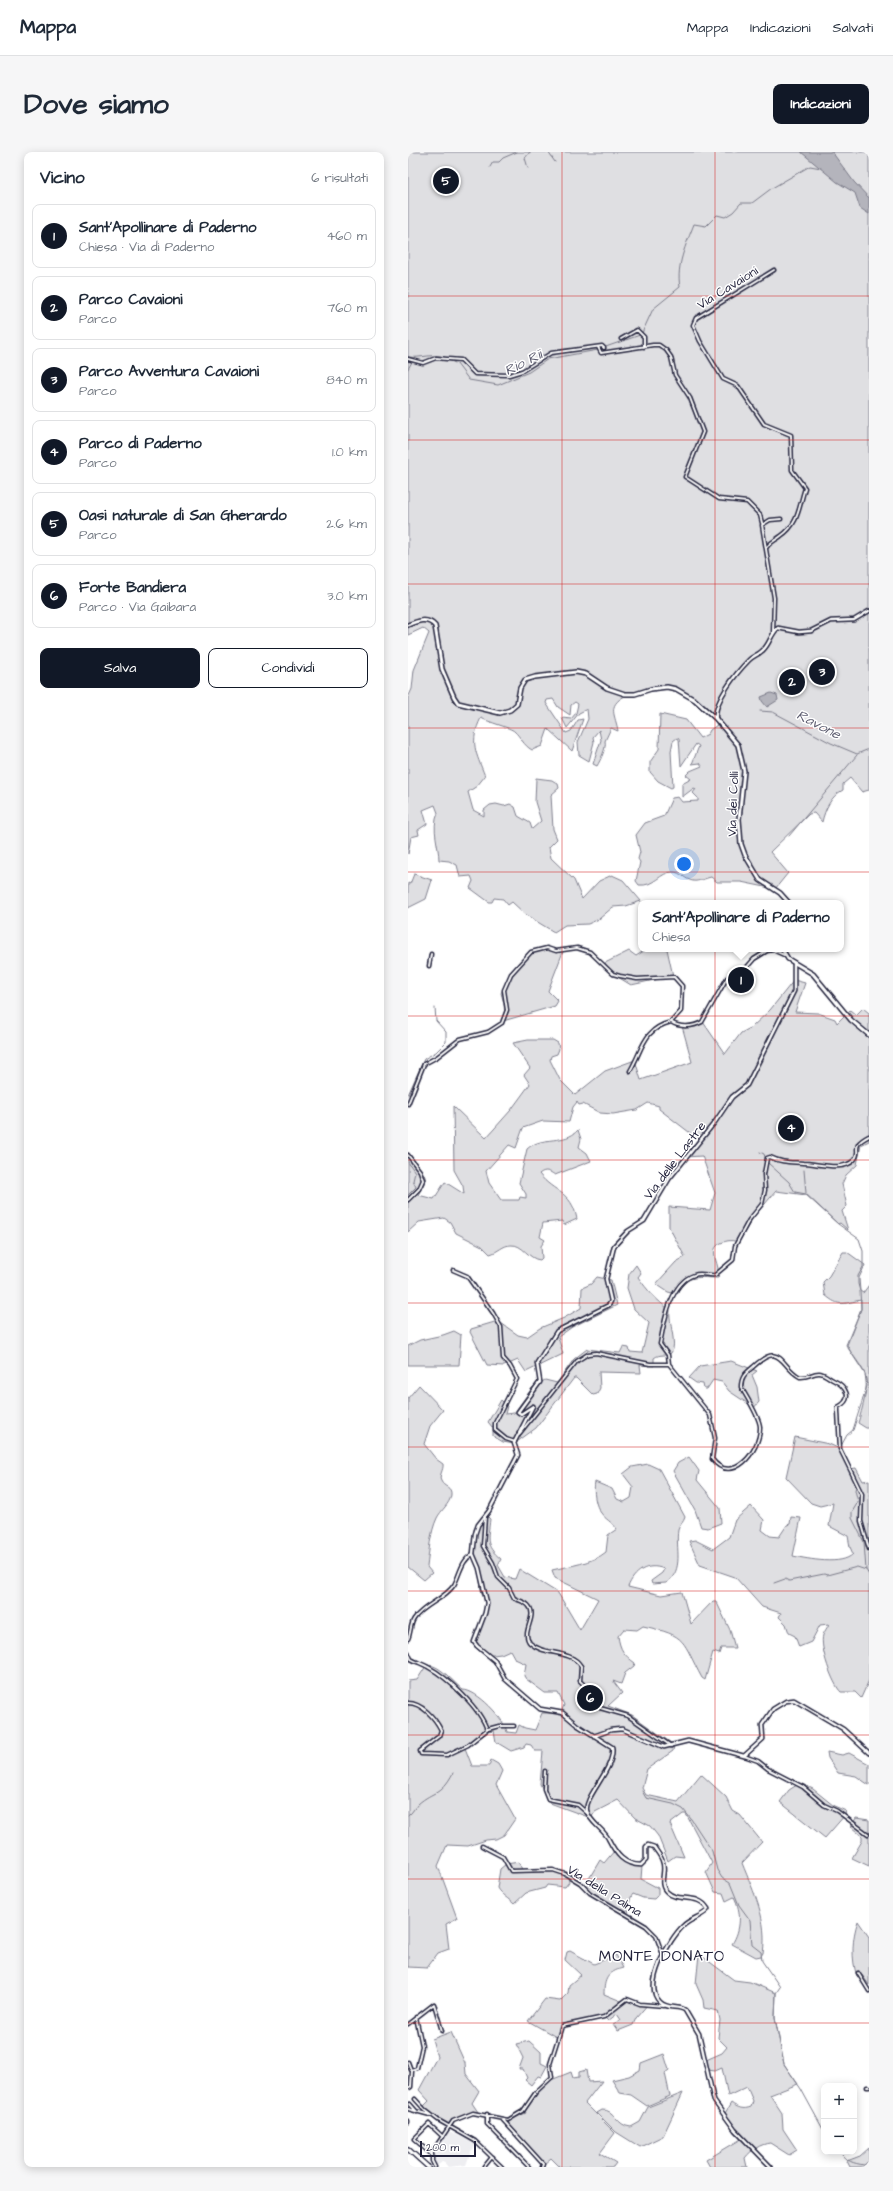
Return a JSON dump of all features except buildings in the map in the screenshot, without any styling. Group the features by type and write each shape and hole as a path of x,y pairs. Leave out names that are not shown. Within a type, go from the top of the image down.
{"main road":[{"name":"Via dei Colli","path":"408,625 424,620 431,622 435,626 443,672 455,699 461,705 478,707 493,712 507,712 517,704 520,688 525,680 535,677 580,672 606,688 625,694 635,694 658,687 676,689 695,700 716,719 736,742 743,764 744,778 739,819 743,852 760,880 780,893 786,900"},
{"path":"783,952 784,955 794,963 813,974 851,1020 869,1034"},
{"path":"408,2149 411,2154 428,2167"}],"street":[{"name":"Via Cavaioni","path":"766,548 771,541 781,536 795,520 802,504 804,488 792,470 791,435 764,424 738,386 722,378 700,341 693,325 696,318 774,270"},
{"path":"621,339 635,330 643,336 644,346"},
{"path":"598,347 600,352 659,345 668,353 677,381 690,398 703,429 701,440 685,477 719,500 747,502 760,514 774,598 773,633"},
{"path":"408,359 423,363 436,358 461,360 475,374 509,375 522,371 551,353 590,346 602,346 604,348"},
{"path":"762,523 781,519"},
{"path":"716,719 716,707 729,686 745,664 765,648 773,633 780,628 799,632 811,631 831,621 854,620 869,611"},
{"path":"408,1104 424,1064 460,1039 488,1032 502,1024 507,1010 503,994 506,985 511,974 531,952 547,948 556,951 577,948 590,952 613,974 637,979 674,977 682,986 682,998 681,1011 671,1022"},
{"path":"630,1071 650,1032 658,1026 671,1022 691,1026 702,1022 727,978 747,967 754,959 765,952"},
{"path":"777,952 784,955"},
{"path":"429,966 431,954"},
{"name":"Via delle Lastre","path":"514,1443 533,1408 531,1405 518,1414 524,1402 540,1382 537,1363 557,1331 564,1326 609,1305 611,1301 607,1287 607,1273 614,1246 623,1235 644,1221 669,1179 715,1122 732,1097 747,1085 794,990 794,963"},
{"path":"869,1136 860,1141 856,1146 856,1156 854,1161 848,1164 826,1167 803,1162 792,1164 770,1157 766,1159 765,1190 762,1204 749,1220 735,1246 733,1260 715,1275 699,1274 684,1280 665,1313 660,1344 668,1355 669,1364 710,1416 714,1438 712,1459 719,1467 728,1470 734,1469 744,1463 752,1455 757,1444 761,1429 760,1423 741,1387 741,1381 744,1374 760,1359 767,1356 779,1357 784,1360 792,1372 800,1378 818,1373 843,1385 847,1399 838,1407 840,1449 862,1494 861,1522 869,1549"},
{"path":"408,1155 420,1171 423,1180 419,1189 408,1200"},
{"path":"452,1270 467,1276 502,1327 502,1353 517,1379 495,1423 495,1430 506,1439 514,1443 518,1451 517,1460 478,1526 474,1545 473,1554 479,1568 487,1603 485,1613 474,1642 476,1646 495,1661 505,1679 540,1709 563,1713 577,1725 612,1747 613,1752 603,1777 587,1799 586,1810 589,1816"},
{"path":"514,1443 577,1361 588,1354 596,1353 650,1364 669,1364"},
{"path":"485,1516 483,1526 483,1546 493,1563 498,1577 509,1588 514,1598 523,1601 531,1609 532,1618 528,1626 528,1639 530,1643 543,1649 570,1656 577,1661 581,1669 580,1681 594,1693 600,1708 628,1716 671,1746"},
{"path":"408,1640 414,1619 426,1607 436,1601 452,1587 467,1559 473,1554"},
{"path":"408,1652 411,1659 443,1676 478,1712 487,1730"},
{"path":"744,1756 763,1739 762,1725 773,1709 786,1701 794,1700 843,1729 869,1753"},
{"path":"408,1703 414,1703 421,1707 441,1730 439,1736 422,1749 420,1753 440,1756 458,1751 487,1730 499,1726 514,1726"},
{"path":"594,1736 611,1730 622,1729 664,1747 688,1741 700,1743 719,1751 744,1756 758,1761 768,1769 803,1787 824,1805 837,1811 868,1834"},
{"path":"545,1771 544,1789 548,1799 578,1805 605,1833 618,1855 634,1865 641,1865 645,1862 646,1847 648,1845 654,1847 664,1864 662,1878 666,1891 674,1896 696,1899 706,1907 707,1913 686,1923 678,1931 660,1961 654,1992 656,1997 664,2006"},
{"name":"Via della Palma","path":"482,1846 503,1857 511,1871 553,1870 565,1874 580,1883 590,1893 646,1926 656,1936 663,1956"},
{"path":"858,1973 869,1991"},
{"path":"435,2167 432,2155 435,2146 446,2133 453,2121 471,2114 487,2114 502,2119 510,2119 523,2111 536,2092 552,2077 550,2064 562,2026 604,2017 626,1999 640,2004 685,2010 698,2034 714,2101 735,2130 771,2167"},
{"path":"408,2024 434,2004 442,2031"},
{"path":"412,2070 417,2068 422,2046 416,2017"},
{"path":"408,2062 412,2070 411,2087 408,2089"},
{"path":"415,2099 432,2115 456,2132 475,2141 502,2167"},
{"path":"410,2104 418,2112"},
{"path":"409,2109 432,2115"},
{"path":"487,2114 487,2124 529,2167"},
{"path":"502,2119 543,2164 542,2167"},
{"path":"432,2155 414,2139 429,2124 442,2137"},
{"path":"446,2133 456,2132"},
{"path":"484,2167 492,2157"}],"shaded area":[{"path":"408,152 869,152 869,790 862,792 850,778 843,784 843,790 829,803 822,822 814,813 809,814 770,852 788,873 775,889 741,882 717,882 711,877 693,881 676,872 664,874 649,884 639,885 636,881 640,862 638,859 640,852 636,835 645,823 664,816 672,798 678,797 682,802 698,801 698,798 693,793 696,789 694,788 682,797 682,784 691,779 686,775 690,771 702,766 700,763 692,764 699,746 696,744 681,766 679,739 677,738 673,741 671,751 673,787 671,788 658,781 650,772 650,762 659,749 660,714 686,720 700,738 708,734 710,730 717,725 708,712 695,699 680,689 665,686 655,687 635,693 625,693 613,690 593,681 603,688 625,696 619,700 614,708 614,716 618,731 611,728 605,741 603,754 597,766 593,764 601,740 599,730 593,737 594,742 589,761 579,755 578,742 588,719 587,709 579,713 567,728 562,718 571,719 576,713 578,704 575,702 571,705 570,715 558,707 553,699 547,700 546,703 566,733 571,731 578,720 583,719 572,751 548,729 542,746 532,750 526,746 512,730 481,718 475,734 475,747 485,776 477,786 468,792 473,810 484,816 484,810 490,805 496,804 504,806 510,804 515,807 518,816 530,823 532,829 541,821 535,802 536,778 552,780 558,784 559,788 551,795 553,829 557,839 549,847 551,858 574,880 582,899 599,881 612,875 623,880 640,900 638,900 638,902 626,906 613,907 599,919 588,924 565,925 554,932 526,915 512,902 508,905 503,899 494,898 492,902 489,902 470,888 473,881 471,876 460,877 457,865 449,861 439,860 435,831 438,813 435,805 423,810 427,824 418,830 419,835 411,837 408,854 408,698 412,689 414,670 429,633 423,628 408,635"},
{"path":"801,152 832,152 854,182 869,198 869,214 860,208 855,193 837,182"},
{"path":"771,693 777,695 778,700 767,707 762,701 761,697"},
{"path":"414,874 432,880 426,899 408,908 408,883 410,884"},
{"path":"547,947 557,950 564,949 548,991 558,1001 555,1006 503,1021 504,1007 501,993 511,972 530,952"},
{"path":"629,951 636,956 642,952 668,952 673,976 631,985 608,971 609,969 605,963"},
{"path":"794,980 805,983 795,1012 818,1013 835,1019 837,1023 850,1010 856,1015 863,1008 869,1013 869,1141 861,1145 857,1165 846,1175 842,1184 847,1206 842,1211 848,1230 840,1223 838,1224 806,1195 776,1191 753,1218 739,1242 728,1241 717,1246 715,1254 719,1273 718,1278 694,1278 685,1283 677,1294 668,1292 656,1284 676,1262 685,1257 669,1227 669,1207 710,1210 715,1193 702,1156 685,1157 698,1139 659,1109 659,1106 648,1103 637,1110 613,1114 600,1113 583,1104 579,1105 577,1102 573,1107 569,1122 543,1121 523,1128 516,1148 509,1145 486,1171 489,1183 501,1200 519,1200 520,1197 526,1198 526,1194 519,1183 527,1149 539,1142 560,1139 573,1135 578,1130 581,1139 579,1147 587,1153 591,1161 555,1175 547,1171 543,1171 539,1174 567,1197 577,1219 564,1225 562,1221 543,1223 540,1237 545,1240 541,1246 542,1258 540,1260 532,1257 515,1245 505,1246 490,1254 482,1246 456,1233 450,1222 444,1218 419,1222 408,1232 408,1153 424,1174 426,1180 418,1195 434,1199 445,1182 464,1194 463,1186 454,1170 453,1106 486,1138 511,1110 530,1084 524,1075 530,1068 513,1043 528,1040 553,1040 558,1043 559,1049 557,1054 551,1056 550,1060 560,1080 575,1095 605,1071 635,1060 641,1080 692,1062 682,1026 690,1026 703,1022 725,1054 741,1033 752,1027 770,1010"},
{"path":"843,1252 847,1252 865,1265 859,1278 860,1291 863,1293 869,1285 869,1428 866,1428 858,1423 866,1392 865,1374 847,1345 861,1309 861,1300 842,1304 835,1302 825,1295 823,1282 829,1276"},
{"path":"636,1265 641,1273 638,1277 641,1282 665,1307 670,1310 674,1345 671,1353 654,1358 654,1366 640,1365 641,1373 599,1372 600,1388 597,1394 593,1395 576,1378 574,1378 536,1428 514,1444 503,1442 493,1436 493,1428 488,1422 501,1400 507,1406 505,1414 514,1413 532,1388 545,1380 557,1383 574,1359 587,1349 620,1353 623,1347 629,1348 630,1352 642,1353 649,1323 634,1309 627,1288 629,1274"},
{"path":"597,1277 611,1280 617,1305 572,1327 558,1337 563,1354 526,1372 518,1360 504,1366 487,1365 470,1332 471,1329 498,1321 518,1335 527,1337 540,1328 564,1318 581,1308 582,1288 591,1284"},
{"path":"454,1331 461,1335 459,1365 408,1365 408,1346 420,1340"},
{"path":"731,1361 757,1371 752,1375 757,1387 759,1402 752,1410 750,1405 729,1391 722,1382 713,1380 707,1389 704,1389 703,1384 696,1383 689,1378 700,1366"},
{"path":"419,1385 443,1410 430,1426 424,1444 436,1459 443,1464 440,1479 451,1492 449,1501 437,1518 433,1530 427,1567 432,1573 424,1580 408,1567 408,1398"},
{"path":"795,1437 829,1444 842,1450 850,1469 856,1468 863,1481 869,1480 869,1680 861,1698 855,1692 841,1692 834,1682 825,1656 822,1641 823,1634 829,1624 820,1625 811,1642 799,1647 795,1636 789,1633 786,1624 779,1617 781,1613 762,1607 735,1577 700,1565 689,1541 695,1540 713,1549 729,1537 735,1520 751,1506 764,1520 762,1530 770,1536 779,1537 787,1525 790,1524 791,1517 801,1518 793,1556 833,1561 848,1558 853,1554 848,1536 829,1526 833,1503 820,1506 811,1503 786,1477"},
{"path":"689,1457 699,1471 697,1480 720,1508 721,1523 708,1528 701,1527 695,1510 673,1471 678,1463"},
{"path":"648,1464 659,1469 685,1517 678,1530 678,1558 672,1578 666,1583 652,1584 651,1581 662,1573 664,1569 658,1567 647,1568 642,1570 634,1577 628,1587 661,1595 682,1592 691,1624 713,1601 716,1601 730,1630 735,1648 721,1648 719,1654 713,1652 705,1680 702,1678 686,1647 676,1637 669,1633 643,1626 637,1630 624,1629 618,1636 621,1649 625,1655 635,1663 634,1666 625,1673 621,1684 613,1681 622,1693 608,1706 632,1715 674,1745 673,1751 647,1769 642,1788 646,1795 678,1802 701,1774 726,1797 733,1811 740,1815 762,1842 742,1863 762,1918 764,1929 763,1953 761,1956 756,1957 732,1944 739,1927 737,1903 734,1897 726,1901 723,1893 715,1892 706,1872 712,1863 686,1814 683,1814 670,1824 684,1857 675,1856 668,1861 658,1836 650,1826 635,1818 618,1800 595,1812 591,1818 550,1803 540,1784 543,1751 535,1751 531,1745 526,1744 524,1747 511,1751 496,1742 494,1731 488,1732 465,1748 472,1766 489,1766 491,1760 498,1764 502,1771 496,1785 515,1819 504,1835 496,1839 486,1840 468,1846 447,1845 438,1866 457,1918 446,1924 449,1949 438,1953 427,1968 408,1967 408,1681 417,1680 426,1666 430,1665 435,1667 446,1674 463,1690 469,1691 489,1706 501,1720 507,1732 516,1733 519,1725 535,1730 542,1713 561,1713 564,1705 558,1693 545,1693 526,1679 524,1676 526,1664 515,1659 510,1650 501,1654 485,1656 476,1648 474,1643 487,1608 481,1590 479,1570 472,1552 474,1529 481,1518 487,1516 490,1519 488,1541 492,1550 501,1559 498,1565 505,1577 515,1579 519,1569 558,1593 580,1630 598,1599 555,1578 552,1570 594,1559 606,1552 608,1535 617,1529 603,1515 597,1506 594,1489 595,1482 612,1489 617,1499 624,1502 631,1498 633,1487 623,1474 632,1467"},
{"path":"827,1752 842,1755 849,1753 869,1764 869,1785 856,1776 838,1773 828,1758"},
{"path":"800,1783 813,1789 834,1806 846,1811 845,1815 825,1838 780,1802 789,1790"},
{"path":"856,1818 869,1820 869,1866 852,1858 862,1841 862,1836 851,1827"},
{"path":"615,1850 627,1861 642,1866 641,1879 658,1888 658,1895 654,1899 643,1898 633,1894 630,1901 628,1915 591,1893 584,1887 600,1860 604,1863"},
{"path":"519,1862 522,1870 556,1869 567,1872 569,1882 565,1887 547,1885 545,1888 526,1893 514,1904 497,1888 500,1869 506,1864"},
{"path":"858,1921 869,1937 869,1985 862,1975 857,1976 855,1970 853,1941"},
{"path":"570,1951 594,1964 616,1955 623,1968 610,1974 606,1981 604,1994 621,2001 615,2007 627,1999 637,2003 649,2003 636,2018 633,2025 618,2031 613,2024 621,2020 617,2014 608,2021 604,2017 562,2027 558,2038 528,2021 545,1999 560,2001 568,1993 569,1985 581,1975 565,1960 567,1952"},
{"path":"699,1954 734,1980 750,1982 776,1993 775,2018 784,2064 798,2084 770,2095 782,2113 783,2129 797,2150 789,2155 770,2143 760,2146 747,2155 745,2158 747,2167 710,2167 706,2160 743,2138 724,2115 731,2103 738,2107 745,2108 751,2107 753,2101 747,2087 728,2096 722,2068 715,2071 708,2070 706,2060 722,2053 727,2047 718,2038 720,2020 718,2011 704,2008 703,2000 696,1984"},
{"path":"451,2032 465,2063 466,2074 479,2091 472,2103 478,2112 458,2118 446,2126 423,2107 429,2101 419,2090 437,2057 432,2039"},
{"path":"529,2041 541,2052 541,2063 547,2066 541,2077 538,2076 531,2085 525,2080 527,2078 523,2069 519,2069 523,2058 516,2044"},
{"path":"664,2054 669,2070 665,2073 670,2096 647,2106 631,2095 620,2093 612,2080 629,2076 640,2070 641,2063"},
{"path":"586,2070 588,2082 602,2081 585,2103 615,2133 600,2153 616,2163 613,2167 560,2167 551,2158 544,2164 506,2124 507,2121 526,2113 525,2111 535,2094 551,2080 571,2072 573,2078 579,2077 579,2072"},
{"path":"683,2093 663,2136 640,2147 616,2132 597,2113 602,2110 606,2110 622,2124 631,2127 640,2122 648,2107"},
{"path":"451,2132 477,2145 471,2151 466,2165 448,2167 443,2161 437,2166 434,2161 434,2151 447,2133"},
{"path":"869,2148 869,2167 850,2167 847,2161 860,2156"}],"waterway":[{"path":"490,167 493,162 499,162 503,158 517,152"},
{"path":"528,168 525,158 530,152"},
{"path":"548,152 555,162"},
{"name":"Rio Rii","path":"642,333 653,309 680,287 679,271 685,247 694,224 706,226 717,215 725,217 733,212 741,203 752,203 772,188 810,166 821,168"},
{"name":"Rio Rii","path":"600,349 640,335"},
{"name":"Rio Rii","path":"449,360 457,364 469,380 498,385 529,372 548,359 598,350"},
{"path":"408,357 442,356 447,358"},
{"path":"408,369 412,362"},
{"name":"Ravone","path":"760,711 773,712 831,743 857,754 869,749"},
{"path":"789,836 857,755"},
{"path":"408,1095 424,1059 436,1052 446,1042 446,1032 436,1021 435,1008"},
{"path":"760,1152 764,1154 766,1160"},
{"path":"408,1162 415,1172 413,1181 416,1187 408,1195"},
{"path":"768,1163 789,1182 795,1192 806,1194 838,1224 859,1239 863,1251 863,1267 858,1276 861,1309 846,1345 865,1374 867,1386 853,1430 847,1435 841,1446"},
{"path":"804,1170 806,1193"},
{"path":"856,1486 855,1490 858,1502 852,1512 852,1518 864,1542 866,1570 869,1575"},
{"path":"774,1583 785,1579 789,1581 824,1574 827,1575 857,1567 866,1570"},
{"path":"408,1816 418,1804 445,1786 453,1773"},
{"path":"642,1791 646,1798 673,1804 683,1809 712,1851 717,1870 722,1878 730,1883 739,1905 750,1920 752,1945 761,1952 762,1961 780,1987 776,1993 775,2018 784,2064 801,2089 821,2126"},
{"path":"844,2155 853,2163 864,2165 869,2161"}],"place":[{"name":"Oasi naturale di San Gherardo","path":"446,181"},
{"name":"Parco Avventura Cavaioni","path":"822,672"},
{"name":"Parco Cavaioni","path":"792,682"},
{"name":"Sant'Apollinare di Paderno","path":"741,980"},
{"name":"Parco di Paderno","path":"791,1128"},
{"name":"Forte Bandiera","path":"590,1698"}],"district":[{"name":"MONTE DONATO","path":"662,1956"}]}
